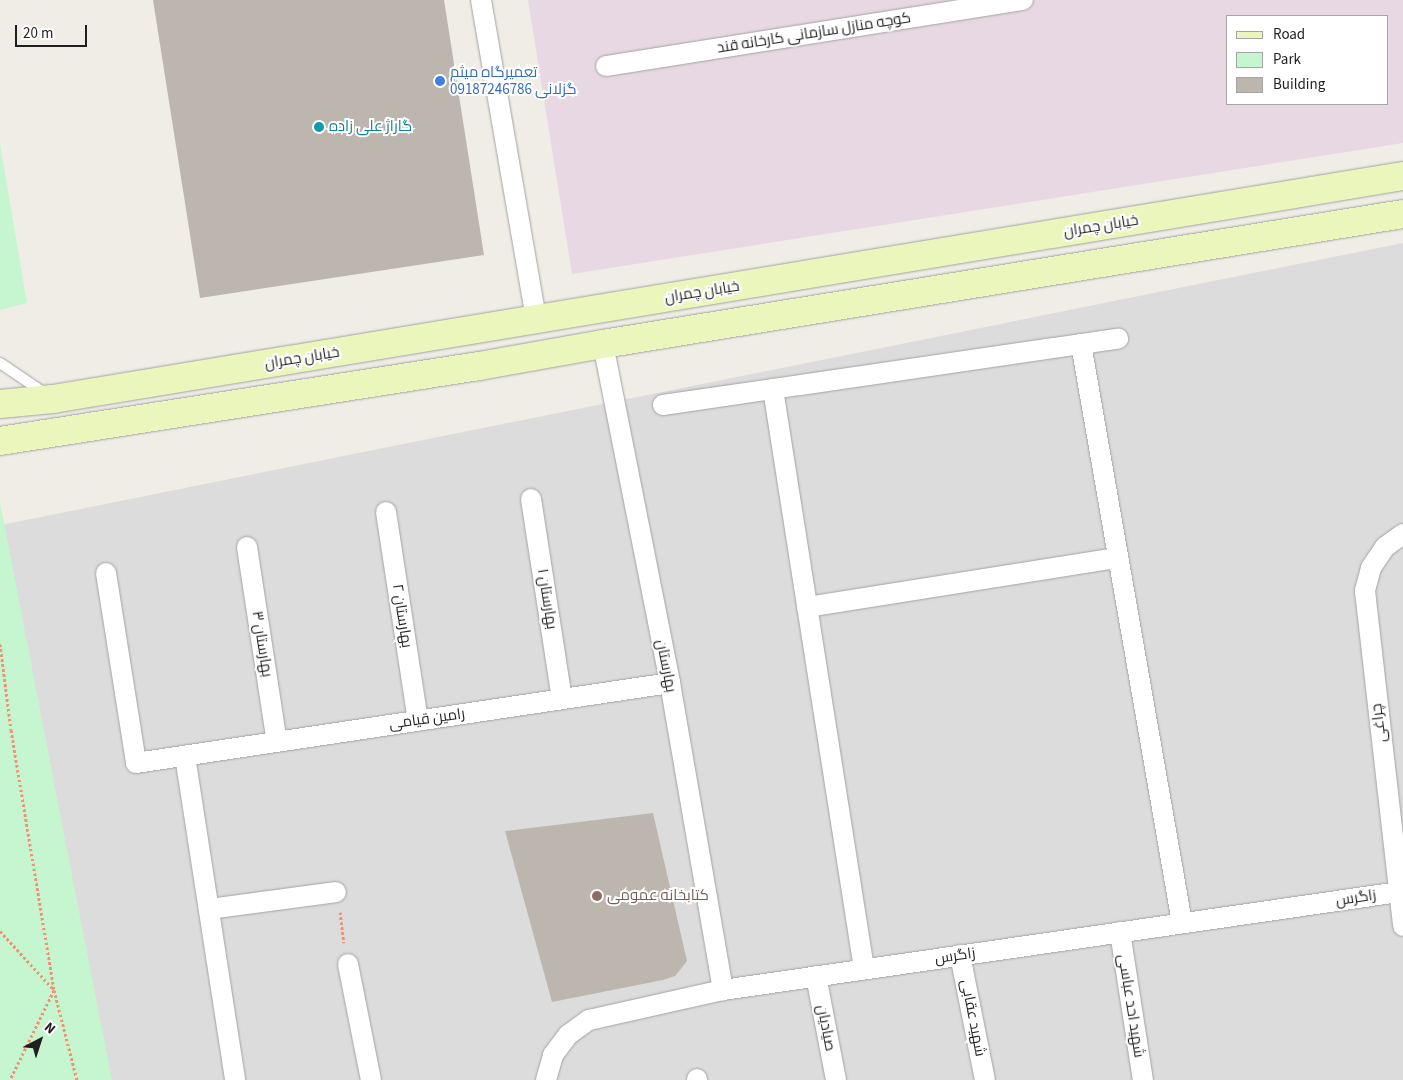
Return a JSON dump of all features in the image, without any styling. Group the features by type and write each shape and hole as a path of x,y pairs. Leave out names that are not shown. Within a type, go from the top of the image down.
{"main road":[{"name":"خیابان چمران","path":"0,404 53,399 1403,176"},
{"path":"0,441 479,366 603,344 1403,214"},
{"path":"475,330 479,366"}],"street":[{"path":"480,0 536,320"},
{"name":"کوچه منازل سازمانی کارخانه قند","path":"606,66 1022,0"},
{"path":"663,405 1118,338"},
{"name":"بهارستان","path":"603,344 670,683 723,990"},
{"path":"1081,344 1182,923"},
{"path":"773,389 864,969"},
{"name":"بهارستان ۱","path":"531,499 562,699"},
{"name":"بهارستان ۲","path":"386,512 418,721"},
{"name":"چراغی","path":"1403,534 1384,547 1371,568 1365,591 1403,926"},
{"name":"بهارستان ۳","path":"247,547 277,742"},
{"path":"807,607 1118,558"},
{"name":"رامین قیامی","path":"106,574 136,763 670,683"},
{"path":"185,756 235,1080"},
{"path":"208,909 336,892"},
{"name":"زاگرس","path":"546,1080 553,1055 568,1035 589,1020 723,990 1399,892"},
{"name":"شهید احد عباسی","path":"1120,932 1143,1080"},
{"name":"شهید عقابی","path":"960,955 985,1080"},
{"path":"348,964 371,1080"},
{"name":"صیادیان","path":"816,976 836,1080"}],"lane":[{"path":"0,363 53,399"}],"path":[{"path":"0,644 2,672 54,990 77,1080"},
{"path":"336,892 348,964"},
{"path":"0,931 54,990"},
{"path":"10,1080 54,990"}],"shaded area":[{"path":"528,0 1403,0 1403,143 572,274"},
{"path":"1403,243 1403,1080 106,1080 1,525"}],"green space":[{"path":"0,144 27,303 0,310"},
{"path":"0,502 73,881 112,1080 0,1080"}],"building":[{"name":"گاراژ علی زاده","path":"153,0 444,0 484,255 200,298"},
{"name":"کتابخانه عمومی","path":"653,813 687,961 675,976 663,980 552,1002 505,831"}],"place":[{"name":"تعمیرگاه میثم گزلانی 09187246786","path":"440,81"},
{"name":"گاراژ علی زاده","path":"319,127"},
{"name":"کتابخانه عمومی","path":"597,896"}]}
